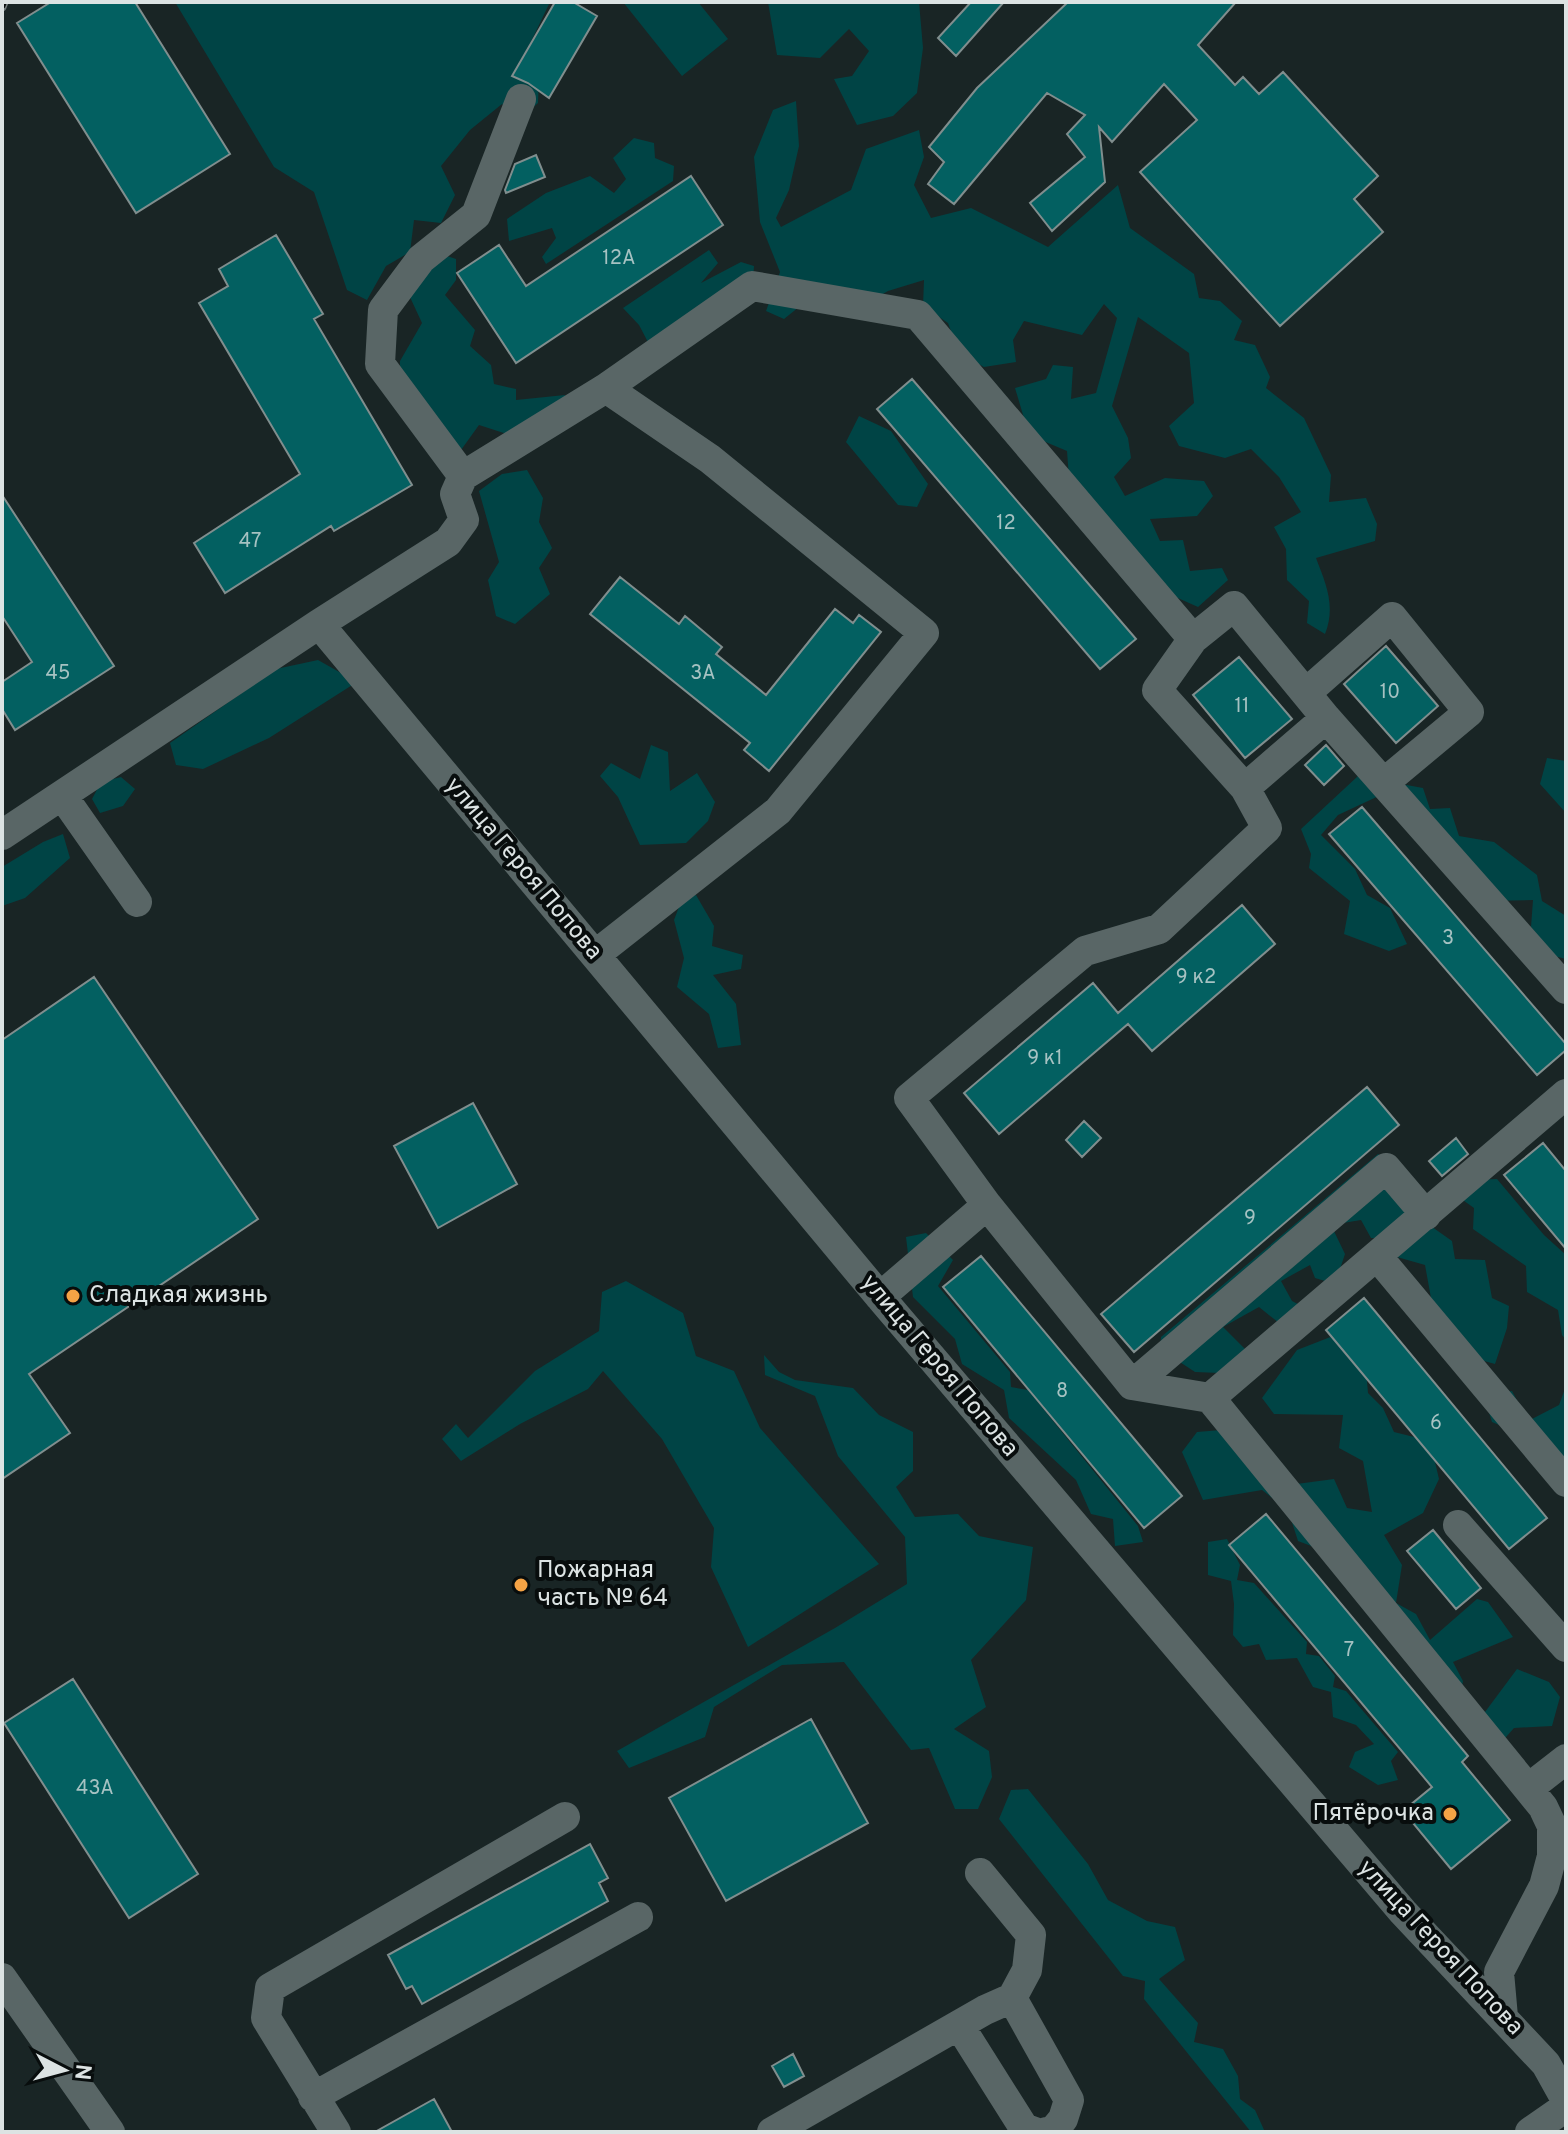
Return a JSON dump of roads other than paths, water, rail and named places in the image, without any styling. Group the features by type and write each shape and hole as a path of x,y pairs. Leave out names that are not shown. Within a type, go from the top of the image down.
{"street":[{"path":"463,476 380,364 383,310 421,259 476,215 521,99"},
{"path":"2,835 448,542 464,520 455,494 463,476 606,388 752,286 918,315 1193,639"},
{"path":"595,955 778,811 924,633 710,459 606,388"},
{"path":"1503,2017 1499,1972 1544,1886 1552,1856 1552,1826 1543,1807 1210,1398 1132,1385 987,1205 909,1098 1085,951 1159,929 1267,828 1245,788 1157,690 1193,639 1234,606 1326,718 1566,989"},
{"path":"1306,693 1392,617 1469,712 1385,782"},
{"name":"улица Героя Попова","path":"319,624 880,1297 1403,1912 1546,2064 1566,2100"},
{"path":"1245,788 1326,718"},
{"path":"62,795 137,902"},
{"path":"1210,1398 1426,1215 1561,1110"},
{"path":"1132,1385 1386,1168 1426,1215"},
{"path":"880,1297 987,1205"},
{"path":"1377,1256 1566,1482"},
{"path":"1458,1525 1566,1647"},
{"path":"1529,1788 1566,1759"},
{"path":"336,2132 266,2018 270,1988 565,1817"},
{"path":"772,2132 1012,1998 1027,1970 1031,1935 980,1873"},
{"path":"313,2097 638,1917"},
{"path":"2,1978 110,2132"},
{"path":"1012,1998 1069,2100 1063,2119 1053,2131 1046,2132"},
{"path":"959,2025 1024,2128 1035,2132"},
{"path":"1530,2132 1566,2107"}],"railway":[{"path":"2,7 4,2"}],"place":[{"name":"Сладкая жизнь","path":"73,1296"},
{"name":"Пожарная часть № 64","path":"521,1585"},
{"name":"Пятёрочка","path":"1450,1814"}]}
